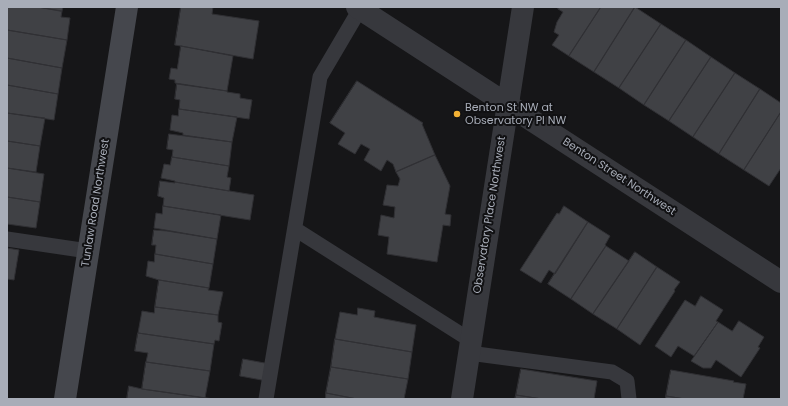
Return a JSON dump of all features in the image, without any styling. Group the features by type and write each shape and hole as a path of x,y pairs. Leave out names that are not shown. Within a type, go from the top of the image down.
{"street":[{"name":"Tunlaw Road Northwest","path":"65,399 127,7"},
{"name":"Observatory Place Northwest","path":"462,399 523,7"},
{"name":"Benton Street Northwest","path":"358,8 781,282"}],"lane":[{"path":"266,399 320,77 358,8"},
{"path":"294,228 470,346 612,372 627,381 629,399"},
{"path":"7,238 88,251"}],"building":[{"path":"7,7 38,7 62,11 61,17 70,18 67,40 7,30"},
{"path":"38,7 63,7 62,11"},
{"path":"181,7 213,7 212,14 259,21 253,59 175,45"},
{"path":"559,7 601,7 569,56 552,45 559,35 554,32 557,22 563,12 558,9"},
{"path":"601,7 635,7 594,72 569,56"},
{"path":"635,7 661,24 619,88 594,72"},
{"path":"661,24 686,40 644,105 619,88"},
{"path":"7,30 67,40 62,68 7,58"},
{"path":"686,40 711,57 669,121 644,105"},
{"path":"181,46 233,56 227,91 175,83 175,80 169,79 171,68 177,69"},
{"path":"711,57 735,73 693,137 669,121"},
{"path":"7,58 62,68 58,94 7,85"},
{"path":"735,73 760,89 719,154 693,137"},
{"path":"357,81 423,123 422,124 435,155 396,172 393,164 387,160 381,171 364,160 370,149 361,144 355,154 338,144 345,133 330,123"},
{"path":"177,84 240,94 240,98 252,100 249,119 179,109 180,100 175,99"},
{"path":"7,85 58,94 54,120 7,113"},
{"path":"760,89 781,103 781,112 744,170 719,154"},
{"path":"179,109 237,117 232,142 183,135 183,133 170,130 172,115 178,116"},
{"path":"781,112 781,168 769,186 744,170"},
{"path":"7,113 45,118 40,146 7,141"},
{"path":"169,134 232,142 229,166 172,157 173,150 167,149"},
{"path":"7,141 40,146 36,172 7,168"},
{"path":"435,155 450,186 445,214 451,215 450,226 443,225 437,262 387,254 389,237 378,235 381,215 394,218 395,207 383,205 387,185 398,186 400,179 396,172"},
{"path":"172,157 229,166 227,177 231,178 229,191 175,182 161,178 164,164 170,165"},
{"path":"7,168 44,174 40,202 7,197"},
{"path":"160,181 175,182 254,195 250,220 163,206 164,198 158,196"},
{"path":"7,197 40,202 36,228 7,224"},
{"path":"163,206 221,215 217,239 154,228 156,213 162,214"},
{"path":"564,206 588,222 555,274 549,270 541,283 520,270 557,213 559,214"},
{"path":"588,222 610,236 605,245 606,246 571,299 548,284"},
{"path":"154,230 217,239 213,264 155,254 156,245 152,245"},
{"path":"606,246 629,261 593,314 571,299"},
{"path":"7,248 19,250 14,280 7,279"},
{"path":"635,252 657,267 617,329 593,314"},
{"path":"155,254 213,264 209,288 159,280 146,276 148,261 154,262"},
{"path":"657,267 680,282 640,345 617,329"},
{"path":"159,280 209,288 208,290 223,292 218,315 155,307"},
{"path":"701,296 723,310 716,321 718,322 694,356 678,346 671,357 655,346 685,300 695,306"},
{"path":"155,307 218,315 218,322 222,323 219,341 215,340 214,344 138,333 142,311 154,313"},
{"path":"358,308 375,311 374,317 416,325 412,352 335,339 340,312 357,315"},
{"path":"739,321 764,337 758,347 760,348 741,377 716,360 711,368 703,368 691,361 718,322 732,331"},
{"path":"138,333 214,344 210,371 146,362 148,353 135,351"},
{"path":"335,339 412,352 408,379 331,367"},
{"path":"243,359 270,364 267,381 240,376"},
{"path":"146,362 210,371 205,398 142,389"},
{"path":"331,367 408,379 404,399 357,399 326,393"},
{"path":"521,369 597,381 594,399 542,399 516,395"},
{"path":"671,370 746,384 743,399 685,399 666,396"},
{"path":"129,386 142,389 214,399 127,399"},
{"path":"326,393 357,399 326,399"},
{"path":"516,395 542,399 515,399"},
{"path":"666,396 685,399 666,399"}],"place":[{"name":"Benton St NW at Observatory Pl NW","path":"457,114"}]}
